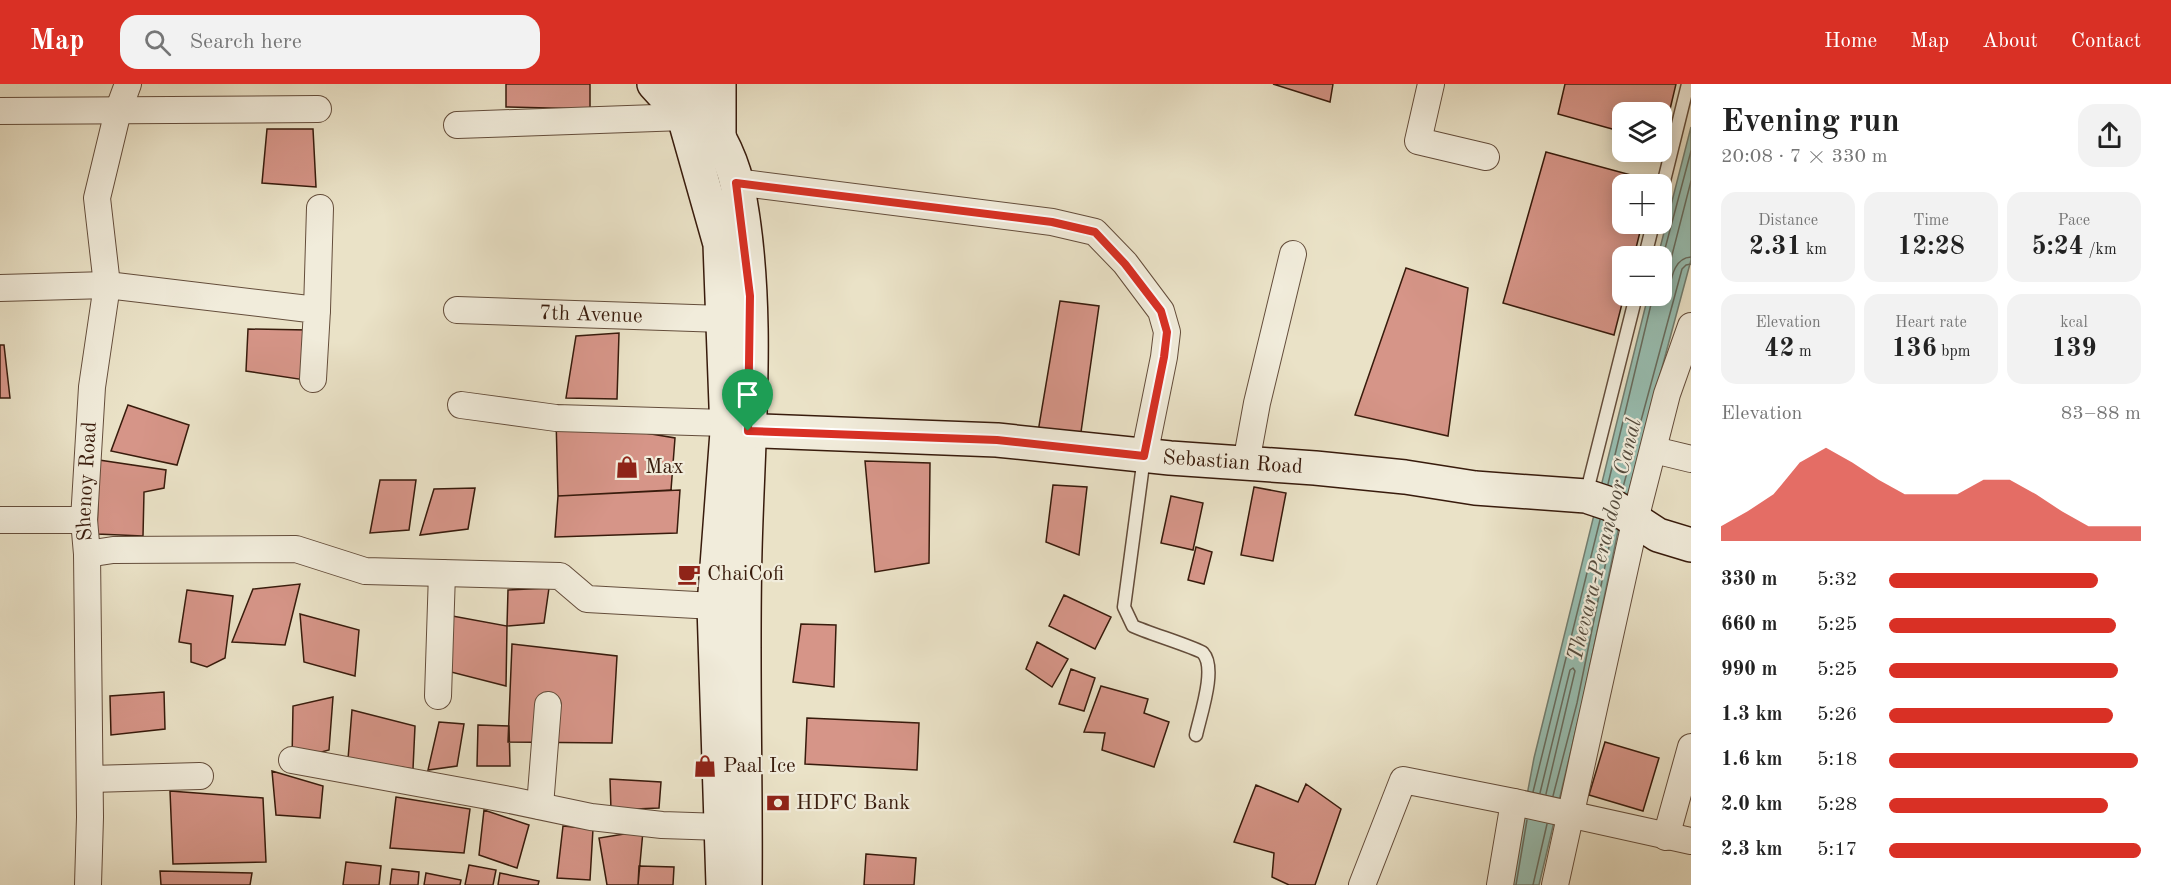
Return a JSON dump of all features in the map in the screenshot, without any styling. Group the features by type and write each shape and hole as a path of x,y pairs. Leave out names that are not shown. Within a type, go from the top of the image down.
{"main road":[{"path":"654,84 684,117 720,244 723,320 734,429 746,814 745,885"},
{"path":"686,84 719,135 736,183 750,296 714,606 723,885"},
{"path":"719,84 719,135"},
{"name":"Sebastian Road","path":"734,429 997,440 1144,456 1405,477 1475,489 1590,498 1610,504 1658,535 1691,545"}],"street":[{"name":"Shenoy Road","path":"88,885 90,779 87,554 84,520 92,387 107,285 97,198 118,111 128,84"},
{"path":"1431,84 1418,141 1486,157"},
{"path":"0,111 318,109"},
{"path":"457,125 684,117"},
{"path":"736,183 1052,222 1095,232 1125,264 1161,311 1167,332 1144,456"},
{"path":"313,379 320,207"},
{"path":"1246,463 1257,403 1293,254"},
{"path":"0,288 107,285 317,310"},
{"name":"7th Avenue","path":"457,310 723,320"},
{"path":"1555,885 1563,813 1630,517 1653,450 1667,394 1691,326"},
{"path":"461,405 556,418 734,429"},
{"path":"1653,450 1691,459"},
{"path":"0,520 84,520"},
{"path":"87,554 113,550 296,549 365,571 560,576 587,599 714,606"},
{"path":"438,696 442,573"},
{"path":"540,806 548,705"},
{"path":"1666,837 1691,747"},
{"path":"292,760 591,817 662,825 722,827"},
{"path":"90,779 200,776"},
{"path":"1362,885 1402,780 1519,803 1691,842"},
{"path":"1500,885 1519,803"}],"lane":[{"path":"1666,174 1688,84"},
{"path":"1590,498 1634,306"},
{"path":"1144,456 1124,607 1133,626 1202,652 1208,663 1208,681 1196,735"}],"water":[{"name":"Thevara-Perandoor Canal","path":"1691,127 1691,260 1618,531 1582,704 1539,885 1510,885 1534,758 1646,306 1672,306 1672,246 1661,246 1664,234 1672,234 1672,201"}],"building":[{"path":"506,84 590,84 590,109 506,107"},
{"path":"1273,84 1333,84 1330,102"},
{"path":"1565,84 1676,84 1672,102 1612,102 1612,129 1558,114"},
{"path":"267,129 313,129 316,187 262,183"},
{"path":"1546,152 1627,174 1612,174 1612,234 1640,234 1636,246 1612,246 1612,306 1621,306 1614,335 1503,303"},
{"path":"1406,268 1468,288 1448,436 1355,415"},
{"path":"1060,301 1099,306 1080,439 1038,432"},
{"path":"248,329 308,330 305,380 246,371"},
{"path":"619,333 617,399 566,398 576,336"},
{"path":"0,345 4,345 10,398 0,398"},
{"path":"128,405 189,425 177,465 111,451"},
{"path":"556,418 675,438 671,490 558,496"},
{"path":"99,460 166,470 164,488 144,492 143,536 97,534"},
{"path":"865,461 930,463 929,563 875,572"},
{"path":"380,480 416,480 409,530 370,533"},
{"path":"1053,485 1087,487 1079,555 1046,542"},
{"path":"1254,487 1286,493 1273,561 1241,555"},
{"path":"475,488 468,529 420,535 434,489"},
{"path":"680,490 677,533 555,537 558,496"},
{"path":"1171,496 1203,503 1193,550 1161,543"},
{"path":"1196,547 1212,552 1204,584 1188,580"},
{"path":"300,584 285,645 232,642 253,589"},
{"path":"549,588 544,623 507,626 508,590"},
{"path":"187,590 233,596 225,658 207,667 191,662 191,644 179,642"},
{"path":"1064,595 1111,617 1095,649 1049,626"},
{"path":"300,614 359,630 355,676 304,662"},
{"path":"447,615 507,626 506,686 447,671"},
{"path":"801,624 836,625 834,687 793,682"},
{"path":"1037,642 1068,659 1052,687 1026,669"},
{"path":"512,644 617,656 612,743 508,742"},
{"path":"1071,669 1095,678 1084,711 1059,704"},
{"path":"1101,686 1148,699 1144,713 1169,722 1154,767 1102,750 1105,733 1084,732"},
{"path":"164,692 165,729 111,735 110,696"},
{"path":"333,697 329,750 292,760 293,706"},
{"path":"352,710 415,726 413,769 348,759"},
{"path":"807,718 919,723 917,770 805,764"},
{"path":"439,722 464,724 457,766 428,770"},
{"path":"478,725 509,726 510,766 477,766"},
{"path":"1605,742 1659,758 1643,811 1589,795"},
{"path":"272,771 323,786 320,818 276,815"},
{"path":"610,779 661,782 659,808 611,810"},
{"path":"1306,784 1341,809 1315,885 1289,885 1272,877 1274,853 1234,842 1256,785 1298,802"},
{"path":"170,791 263,798 266,862 173,864"},
{"path":"396,797 470,809 464,853 390,848"},
{"path":"484,810 529,825 517,868 479,855"},
{"path":"563,826 593,829 590,880 557,878"},
{"path":"643,831 638,885 607,885 599,838"},
{"path":"866,854 916,858 914,885 864,885"},
{"path":"346,862 381,866 379,885 343,885"},
{"path":"469,865 496,870 493,885 465,885"},
{"path":"639,866 674,867 673,885 638,885"},
{"path":"392,869 419,872 418,885 390,885"},
{"path":"160,871 252,873 250,885 161,885"},
{"path":"426,873 461,880 460,885 424,885"},
{"path":"500,873 539,881 538,885 498,885"}],"place":[{"name":"Max","path":"627,467"},
{"name":"ChaiCofi","path":"689,574"},
{"name":"Paal Ice","path":"705,766"},
{"name":"HDFC Bank","path":"778,803"}],"route":[{"path":"736,183 1052,222 1095,232 1125,264 1161,311 1167,332 1144,456 997,440 748,431 750,296 736,183"}]}
